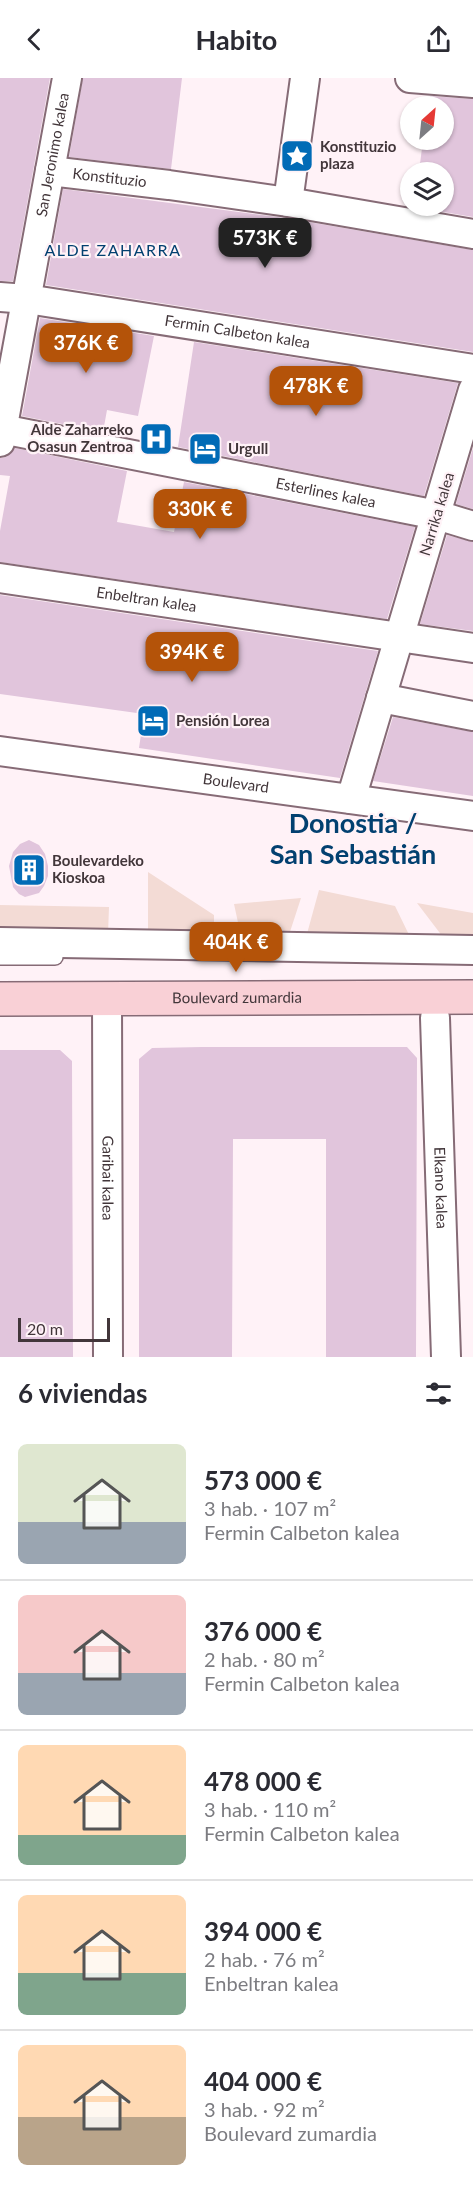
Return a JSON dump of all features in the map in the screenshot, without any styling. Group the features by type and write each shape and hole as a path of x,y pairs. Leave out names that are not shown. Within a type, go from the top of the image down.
{"main road":[{"name":"Boulevard zumardia","path":"0,999 473,997"}],"street":[{"name":"San Jeronimo kalea","path":"1,436 14,298 50,171 67,78"},
{"path":"305,78 288,202 473,234"},
{"path":"421,79 473,83"},
{"name":"Konstituzio","path":"50,171 288,202"},
{"name":"Fermin Calbeton kalea","path":"14,298 473,369"},
{"name":"Narrika kalea","path":"381,699 473,390"},
{"name":"Esterlines kalea","path":"1,436 437,515 473,526"},
{"name":"Enbeltran kalea","path":"0,578 473,648"},
{"path":"351,799 381,699 473,716"},
{"name":"Boulevard","path":"0,751 473,816"},
{"path":"0,942 473,950"},
{"name":"Garibai kalea","path":"107,998 108,1357"},
{"name":"Elkano kalea","path":"435,1018 446,1357"}],"lane":[{"path":"0,957 124,956"}],"shaded area":[{"path":"148,872 214,915 214,937 148,937"},
{"path":"319,890 395,906 413,943 305,941"},
{"path":"301,898 287,941 242,941 234,904"},
{"path":"417,903 473,913 473,946 449,945"},
{"path":"0,905 109,907 108,934 0,931"}],"building":[{"path":"0,78 50,78 13,281 0,281"},
{"path":"83,78 182,78 171,169 69,157"},
{"path":"454,98 473,99 473,217 454,214 454,162 420,162 422,150 454,150"},
{"path":"63,189 285,218 473,250 473,352 46,285"},
{"path":"40,318 154,336 138,416 107,410 103,432 22,416"},
{"path":"194,342 458,383 424,496 178,447"},
{"path":"15,448 127,471 117,522 174,532 184,482 415,527 387,619 0,562 0,531 10,476 0,475 0,458 6,457"},
{"path":"473,448 473,509 456,504"},
{"path":"447,535 473,542 473,631 420,624"},
{"path":"0,595 378,651 340,778 139,748 144,714 0,694"},
{"path":"393,717 473,732 473,796 373,781"},
{"name":"Boulevardeko Kioskoa","path":"29,840 39,845 45,854 48,876 39,893 25,897 13,887 9,866 13,852 20,844"},
{"path":"407,1047 417,1058 416,1357 326,1357 326,1139 233,1139 232,1357 139,1357 139,1059 152,1048"},
{"path":"0,1050 60,1050 72,1061 73,1357 0,1357"}],"place":[{"name":"Konstituzio plaza","path":"297,156"},
{"name":"Alde Zaharreko Osasun Zentroa","path":"156,439"},
{"name":"Urgull","path":"205,449"},
{"name":"Pensión Lorea","path":"153,721"},
{"name":"Boulevardeko Kioskoa","path":"29,870"}],"district":[{"name":"ALDE ZAHARRA","path":"113,250"},
{"name":"Donostia / San Sebastián","path":"353,840"}]}
